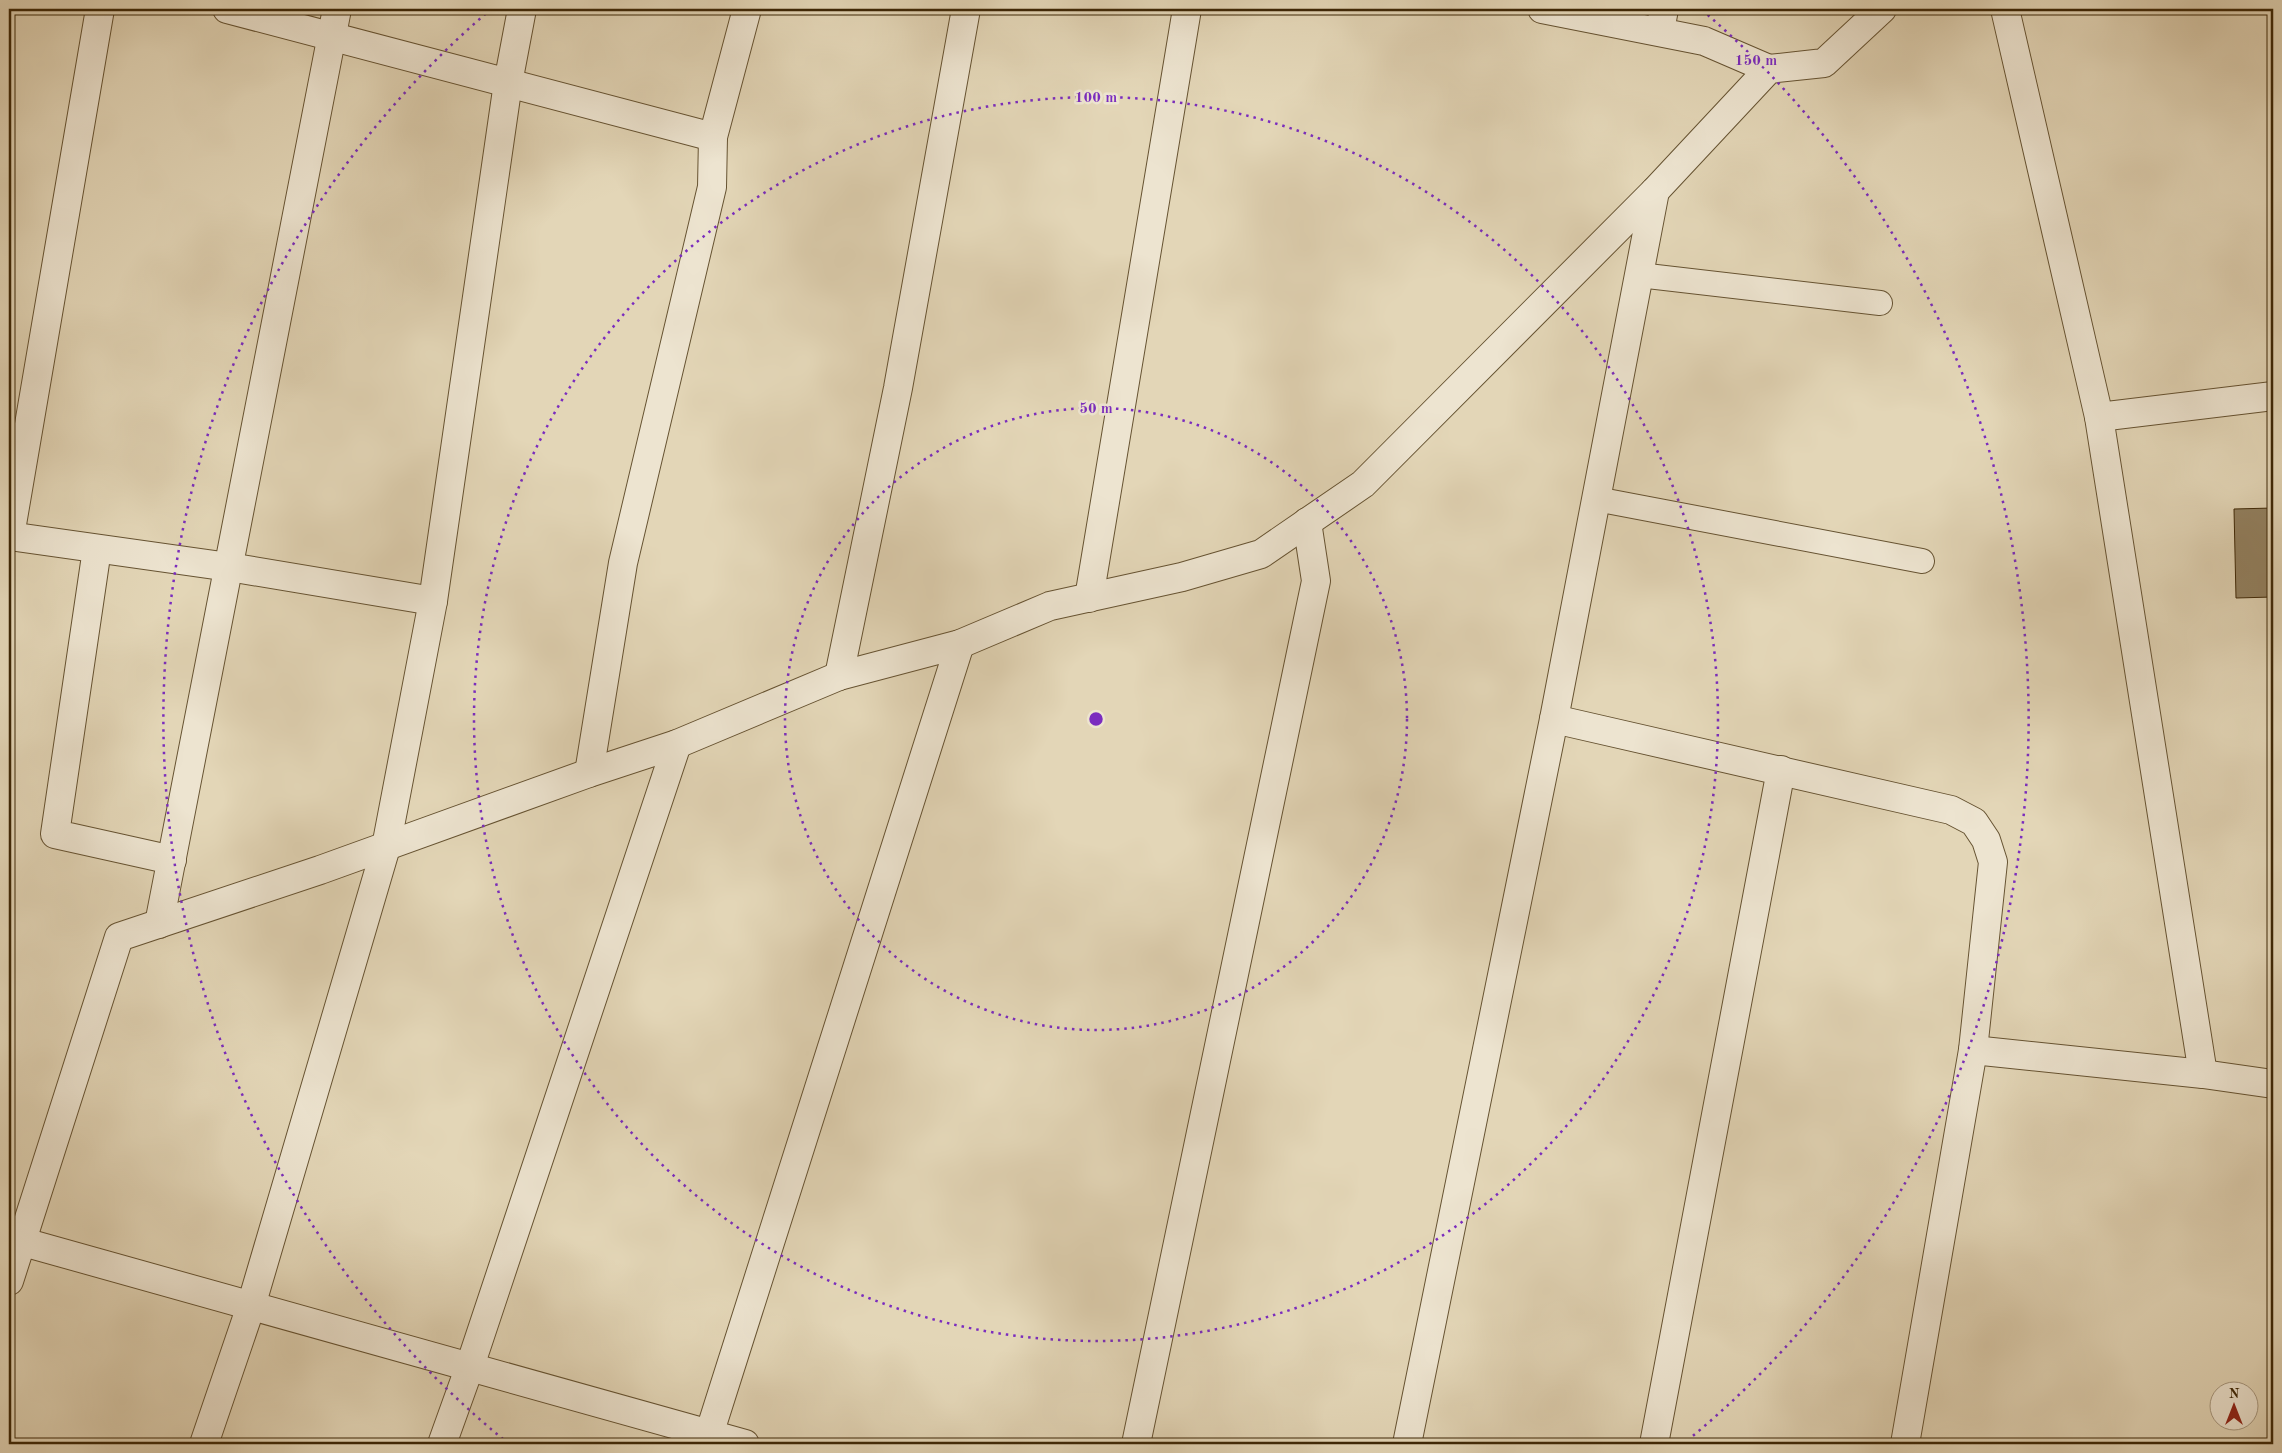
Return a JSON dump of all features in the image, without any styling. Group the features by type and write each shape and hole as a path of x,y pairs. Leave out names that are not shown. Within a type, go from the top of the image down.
{"street":[{"path":"100,9 9,536 228,567 434,601"},
{"path":"227,9 713,137"},
{"path":"159,924 337,9"},
{"path":"204,1444 251,1306 386,847 434,601 508,83 522,9"},
{"path":"589,773 624,563 712,186 713,137 747,9"},
{"path":"839,676 898,388 966,9"},
{"path":"1089,598 1187,9"},
{"path":"1542,9 1662,20 1769,70 1824,63 1882,9"},
{"path":"2005,9 2099,417 2203,1074"},
{"path":"9,1281 16,1240 119,937 386,847 589,773 676,744 839,676 960,644 1050,606 1182,577 1261,554 1363,484 1655,191 1769,70"},
{"path":"1407,1444 1554,719 1655,191"},
{"path":"2099,417 2273,396"},
{"path":"1136,1444 1316,581 1307,522"},
{"path":"97,549 55,834 172,860"},
{"path":"708,1439 960,644"},
{"path":"1554,719 1951,810 1974,822 1986,840 1992,862 1972,1050 1905,1444"},
{"path":"442,1444 470,1366 676,744"},
{"path":"1654,1444 1780,770"},
{"path":"1972,1050 2203,1074 2273,1084"},
{"path":"16,1240 470,1366 708,1439 745,1444"}],"lane":[{"path":"1639,275 1880,303"},
{"path":"1596,498 1922,560"}],"building":[{"path":"2273,508 2273,597 2236,598 2234,509"}]}
